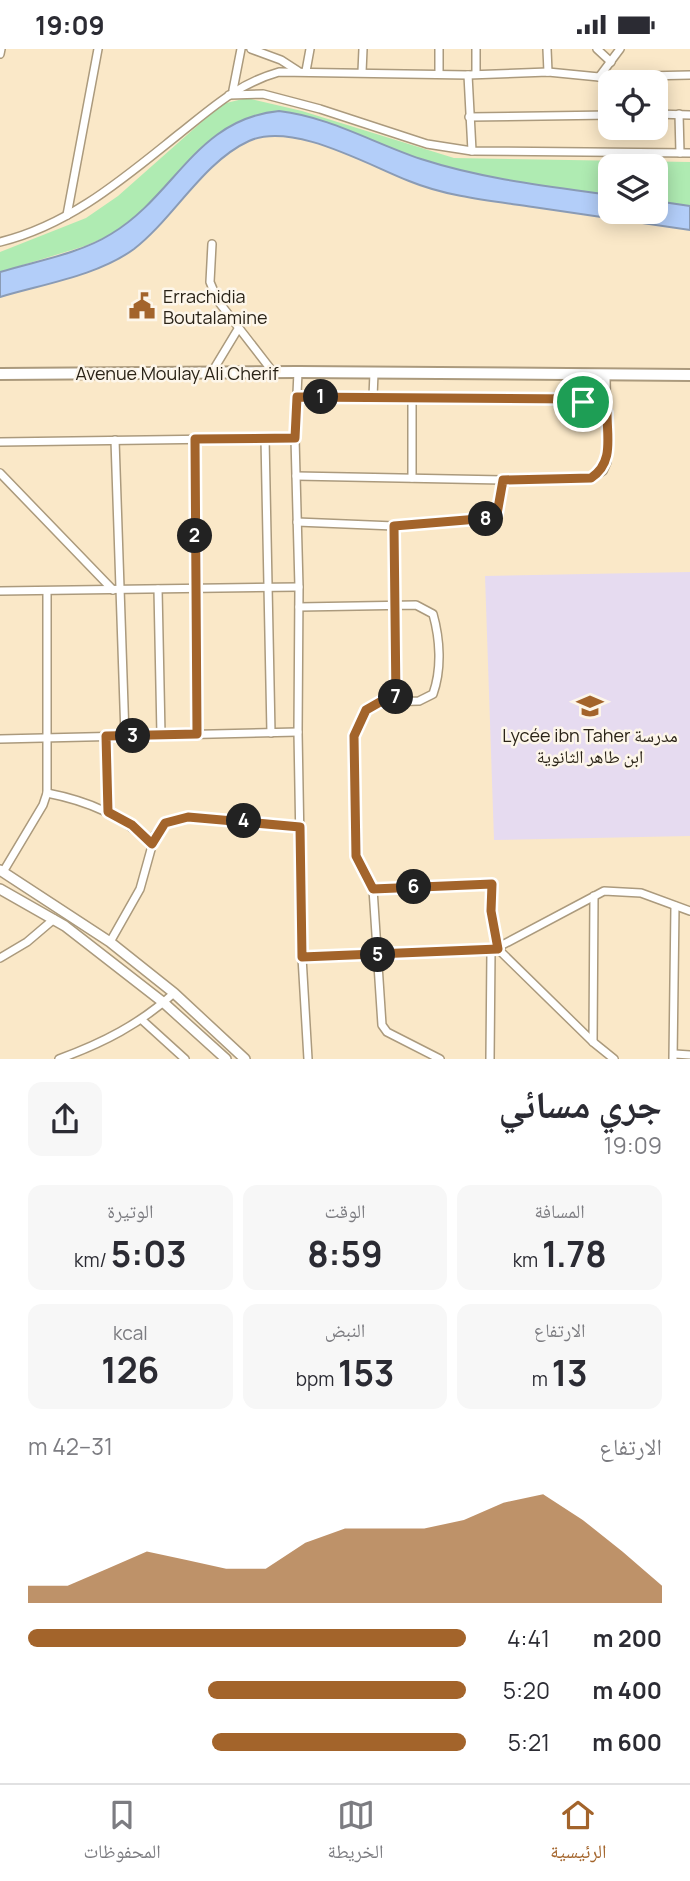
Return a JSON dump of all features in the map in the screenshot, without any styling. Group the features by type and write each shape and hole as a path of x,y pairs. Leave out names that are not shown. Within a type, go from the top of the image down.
{"main road":[{"name":"Avenue Moulay Ali Cherif","path":"0,374 298,372 690,375"}],"street":[{"path":"67,215 98,49"},
{"path":"231,92 241,49"},
{"path":"251,49 302,71"},
{"path":"302,71 310,49"},
{"path":"362,72 363,49"},
{"path":"439,49 439,73"},
{"path":"472,151 469,117 476,49"},
{"path":"547,49 548,72"},
{"path":"597,49 611,62"},
{"path":"605,70 620,49"},
{"path":"0,242 67,215 110,191 231,92 258,78 279,72 472,75 548,72 598,77"},
{"path":"668,76 690,75"},
{"path":"231,92 263,94 320,109 427,145 472,151 690,153"},
{"path":"668,114 690,115"},
{"path":"679,114 680,153"},
{"path":"469,117 598,115"},
{"path":"212,244 209,282 218,301 274,373"},
{"path":"212,372 238,329"},
{"path":"298,372 295,438 299,587 298,732 302,957 308,1059"},
{"path":"373,397 374,373"},
{"path":"296,476 503,480 591,478 603,471 607,462 606,375"},
{"path":"297,397 577,399 607,413"},
{"path":"412,397 412,478"},
{"path":"265,438 271,733"},
{"path":"0,442 295,438"},
{"path":"195,439 197,734"},
{"path":"116,440 116,590 125,736"},
{"path":"0,473 116,590"},
{"path":"297,522 394,526 490,518 497,514 503,480"},
{"path":"394,526 396,701"},
{"path":"0,591 299,587"},
{"path":"158,589 161,735"},
{"path":"47,591 47,793 43,805 1,871 110,942 174,993 245,1059"},
{"path":"299,607 416,605 433,614 439,666 433,694 419,701 380,702 366,710 354,736 356,856 373,889 382,1025 387,1031 440,1059"},
{"path":"0,739 298,732"},
{"path":"106,736 108,812"},
{"path":"47,793 78,799 108,812 132,825 152,844"},
{"path":"110,942 140,888 152,844 165,823 188,817 300,827"},
{"path":"373,889 492,884 494,950 489,1059"},
{"path":"0,889 54,919 164,1003 226,1059"},
{"path":"302,957 494,950 604,891 641,894 690,911"},
{"path":"593,1042 594,896"},
{"path":"675,906 674,1056 690,1055"},
{"path":"0,958 27,942 54,919"},
{"path":"494,950 614,1059"},
{"path":"59,1059 118,1035 142,1020 174,993"},
{"path":"142,1020 185,1059"}],"shaded area":[{"name":"Lycée ibn Taher مدرسة ابن طاهر الثانوية","path":"690,572 690,836 494,840 485,576"}],"green space":[{"path":"247,98 302,111 454,158 598,160 598,193 491,177 444,166 316,119 279,111 110,235 85,246 0,272 0,252 86,218 118,196 222,104"},
{"path":"668,162 690,162 690,206 668,203"}],"water":[{"path":"279,111 298,114 444,166 515,181 598,193 598,216 455,195 409,181 352,156 308,141 267,136 249,141 217,162 134,249 87,273 0,297 0,272 71,252 111,234 153,200 206,143 227,128 251,117"},
{"path":"668,203 690,206 690,230 649,224 668,224"}],"place":[{"name":"Errachidia Boutalamine","path":"142,306"},
{"name":"Lycée ibn Taher مدرسة ابن طاهر الثانوية","path":"590,706"}],"route":[{"path":"297,397 577,399 583,402 607,413 607,462 603,471 591,478 503,480 497,514 490,518 394,526 396,701 380,702 366,710 359,719 354,736 356,856 373,889 492,884 491,911 498,949 302,957 300,827 188,817 165,823 155,835 152,844 132,825 108,812 106,736 197,734 195,439 295,438 297,397"}]}
